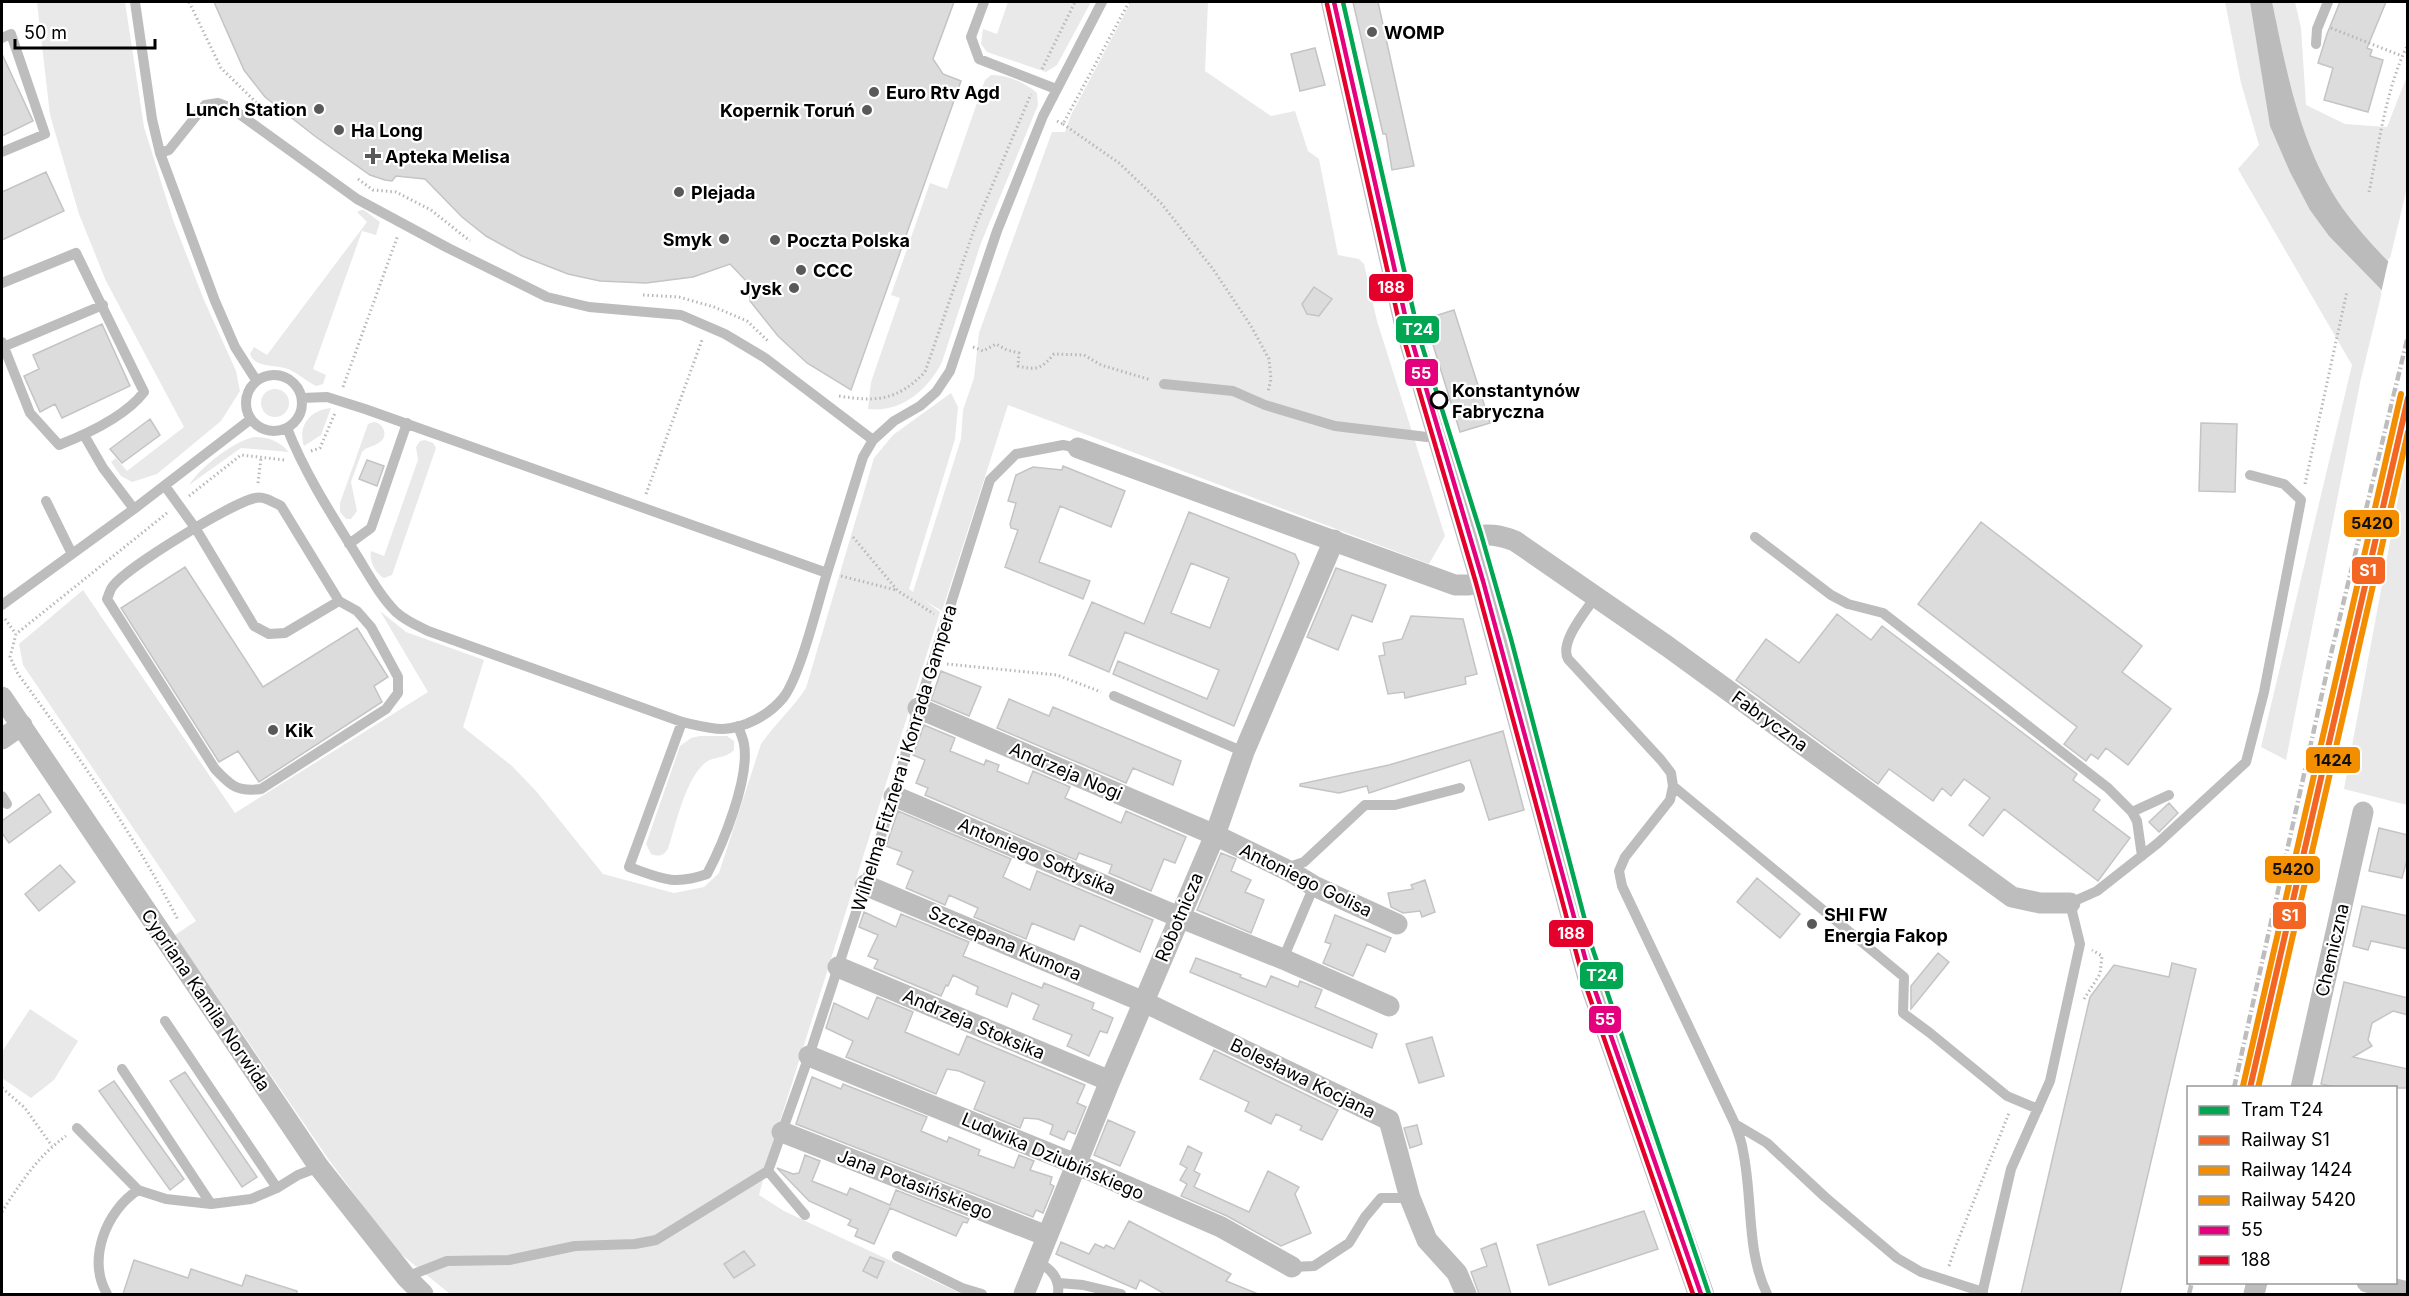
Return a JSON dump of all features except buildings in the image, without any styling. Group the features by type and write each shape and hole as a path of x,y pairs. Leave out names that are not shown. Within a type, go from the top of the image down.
{"street":[{"path":"1334,2 1407,324 1483,581 1590,976 1701,1294"},
{"name":"Wilhelma Fitznera i Konrada Gampera","path":"1078,448 1455,585 1469,585 1483,581"},
{"name":"Fabryczna","path":"1470,537 1481,534 1502,535 1515,541 1596,596 2012,897 2040,903 2070,903"},
{"name":"Robotnicza","path":"1024,1294 1110,1081 1215,835 1244,752 1334,540"},
{"name":"Cypriana Kamila Norwida","path":"2,697 319,1167 406,1277 423,1294"},
{"name":"Andrzeja Nogi","path":"918,708 1215,835"},
{"path":"2,739 22,725"},
{"name":"Antoniego Sołtysika","path":"894,795 1389,1006"},
{"name":"Chemiczna","path":"2301,1086 2363,812"},
{"name":"Antoniego Golisa","path":"1215,835 1291,872 1314,886 1397,924"},
{"name":"Szczepana Kumora","path":"865,885 1144,1002"},
{"name":"Andrzeja Stoksika","path":"838,967 1110,1081"},
{"name":"Bolesława Kocjana","path":"1144,1002 1389,1120 1410,1198 1427,1240 1457,1273 1466,1294"},
{"name":"Ludwika Dziubińskiego","path":"809,1056 1078,1165 1221,1227 1292,1267"},
{"name":"Jana Potasińskiego","path":"782,1132 1047,1236"},
{"path":"2375,1284 2408,1292"}],"lane":[{"path":"135,2 152,119 160,153 215,301 235,347 256,380"},
{"path":"984,2 971,37 979,58 1056,88"},
{"path":"287,428 321,496 350,544 380,592 395,611 407,621 428,631 682,722 706,728 724,729 752,722 770,711 784,696 796,670 863,457 873,440 894,421 920,406 936,392 950,371 997,231 1043,116 1102,2"},
{"path":"2316,44 2328,2"},
{"path":"2,38 11,34 45,134 2,152"},
{"path":"160,153 169,150 205,105 218,103 231,108 357,199 537,292 589,307 681,315 707,326 765,358 873,440"},
{"path":"2,283 76,253 103,304 144,392 135,404 84,435 59,445 30,413 2,344 103,304"},
{"path":"279,374 290,379 298,387 302,398 300,415 287,428 278,431 258,426 246,410 245,399 249,388 256,380 267,375 279,374"},
{"path":"1164,384 1233,391 1265,405 1335,426 1427,437 1440,434"},
{"path":"302,398 327,397 407,423 827,573"},
{"path":"2,605 165,486 251,419"},
{"path":"350,544 371,528 407,423"},
{"path":"84,435 104,468 134,509"},
{"name":"Wilhelma Fitznera i Konrada Gampera","path":"768,1171 809,1056 894,795 918,708 990,480 1016,454 1063,445 1078,448"},
{"path":"1735,1124 1767,1143 1825,1197 1897,1258 1921,1272 1983,1293 2011,1170 2050,1081 2080,944 2070,903 2097,891 2142,856 2246,762 2264,692 2301,500 2284,484 2250,475"},
{"path":"165,486 196,529 255,626 269,634 285,633 339,601"},
{"path":"256,498 268,499 281,506 339,601 357,611 371,627 398,676 398,693 386,709 261,789 247,790 230,785 215,769 107,599 112,586 177,539 230,509 256,498"},
{"path":"46,501 72,554"},
{"path":"1755,537 1830,596 1848,604 1883,613 2108,788 2132,812 2137,821 2142,856"},
{"path":"1596,596 1566,643 1564,652 1671,773 1673,786 1670,800 1625,857 1619,871 1620,879 1663,976 1735,1124 1743,1150 1753,1242 1759,1272 1767,1294"},
{"path":"1114,696 1244,752"},
{"path":"682,722 629,867 666,880 687,881 706,874 717,855 744,774 744,745 738,726"},
{"path":"1673,786 1904,977 1903,1013 2007,1096 2038,1109"},
{"path":"1291,872 1295,865 1304,862 1365,805 1395,805 1460,788"},
{"path":"2132,812 2169,795"},
{"path":"1283,959 1314,886"},
{"path":"165,1021 277,1188"},
{"path":"122,1069 211,1204"},
{"path":"77,1128 138,1190 166,1199 211,1204 251,1199 319,1167"},
{"path":"406,1277 447,1261 509,1260 575,1245 635,1244 657,1240 768,1171 805,1215"},
{"path":"107,1294 102,1286 98,1257 105,1230 125,1199 138,1190"},
{"path":"1292,1267 1314,1266 1349,1243 1365,1216 1381,1198 1410,1198"},
{"path":"897,1256 962,1288 982,1294"},
{"path":"1037,1261 1046,1266 1059,1289 1083,1285 1122,1294"}],"path":[{"path":"189,2 221,68 278,122"},
{"path":"835,395 861,399 887,399 914,383 925,372 976,224 1011,137 1036,80 1075,2"},
{"path":"1063,124 1129,2"},
{"path":"2320,24 2402,56"},
{"path":"2369,192 2385,116 2402,56 2408,44"},
{"path":"1025,109 1063,124 1119,164 1161,203 1213,269 1251,326 1269,359 1271,379 1265,405"},
{"path":"357,178 373,190 396,192 431,210 452,229 479,247"},
{"path":"2301,500 2346,291"},
{"path":"632,295 679,297 714,307 747,321 771,344"},
{"path":"642,507 714,307"},
{"path":"960,341 982,351 996,344 1019,353 1018,366 1030,369 1043,366 1054,354 1084,355 1101,365 1164,384"},
{"path":"256,498 261,458"},
{"path":"843,524 898,591 946,622"},
{"path":"827,573 898,591"},
{"path":"2,614 16,634 10,657 18,674 92,776 155,875 178,920"},
{"path":"933,663 1057,675 1114,696"},
{"path":"2,1088 25,1108 52,1146"},
{"path":"2,1212 25,1177 52,1146 77,1128"}],"shaded area":[{"path":"37,2 125,2 144,127 173,220 204,300 236,371 240,391 221,421 157,474 132,482 121,476 111,462 116,458 127,471 184,427 106,281 79,214 50,115"},
{"path":"1008,2 1091,2 1057,65 1046,72 987,52 981,44 983,29 997,34"},
{"path":"1131,2 1208,2 1205,71 1271,116 1295,111 1308,151 1319,159 1338,255 1359,259 1364,264 1377,321 1445,536 1429,564 1008,405 942,611 924,600 940,612 771,1150 759,1195 784,1211 962,1294 450,1294 396,1250 329,1160 175,935 196,921 23,665 19,644 83,590 235,813 428,692 380,611 406,632 484,660 463,727 512,766 536,791 603,874 674,893 704,887 719,873 761,744 806,688 874,458 893,435 951,393 958,407 955,439 909,589 913,592 961,439 963,410 974,378 979,333 1052,132 1065,132 1071,115"},
{"path":"2225,2 2295,2 2301,28 2306,105 2345,124 2387,127 2407,76 2407,188 2360,383 2286,760 2261,747 2352,365 2238,169 2259,145 2241,83"},
{"path":"2250,2 2272,2 2297,109 2316,160 2328,185 2350,219 2407,280 2407,316 2329,236 2310,210 2290,172 2270,126"},
{"path":"991,75 1009,78 1027,86 1037,93 1038,105 981,243 942,362 929,382 912,398 892,407 868,409 871,382 900,298 891,295 930,183 947,189 985,80"},
{"path":"361,210 380,222 376,235 362,231 313,369 326,375 323,384 316,386 288,369 257,362 250,354 254,347 267,355 367,222 357,212"},
{"path":"275,389 285,393 289,403 285,413 275,417 265,413 261,403 265,393"},
{"path":"331,408 321,435 304,446 302,431 307,420 317,412"},
{"path":"373,422 382,427 384,437 379,443 362,452 351,482 357,511 351,519 346,519 340,512 340,503 368,424"},
{"path":"254,437 273,440 289,452 241,448 189,485 218,456 236,444"},
{"path":"420,441 433,443 436,448 392,575 384,578 373,566 371,551 384,556 418,460 416,447"},
{"path":"2407,450 2407,805 2344,789"},
{"path":"727,736 734,741 734,750 727,755 708,761 698,771 682,803 668,849 661,855 651,854 646,844 680,746 691,738"},
{"path":"30,1009 78,1041 54,1080 31,1098 2,1078 2,1052"}],"pier":[{"path":"2389,258 2408,276 2408,319 2381,293"}],"railway":[{"path":"2234,1086 2330,658 2408,336"},
{"path":"2189,1294 2192,1284"}],"tram line":[{"name":"T24","path":"1343,2 1419,336 1481,534 1511,639 1592,947 1709,1294"}],"rail line":[{"name":"5420","path":"2243,1086 2401,394"},
{"name":"S1","path":"2250,1086 2408,398"},
{"name":"1424","path":"2258,1086 2408,432"}],"transit line":[{"name":"55","path":"1334,2 1407,324 1483,581 1590,976 1701,1294"},
{"name":"188","path":"1327,4 1400,326 1476,583 1583,978 1693,1294"}],"place":[{"name":"WOMP","path":"1372,32"},
{"name":"Euro Rtv Agd","path":"874,92"},
{"name":"Lunch Station","path":"319,109"},
{"name":"Kopernik Toruń","path":"867,110"},
{"name":"Ha Long","path":"339,130"},
{"name":"Apteka Melisa","path":"373,156"},
{"name":"Plejada","path":"679,192"},
{"name":"Smyk","path":"724,239"},
{"name":"Poczta Polska","path":"775,240"},
{"name":"CCC","path":"801,270"},
{"name":"Jysk","path":"794,288"},
{"name":"Konstantynów Fabryczna","path":"1439,400"},
{"name":"Kik","path":"273,730"},
{"name":"SHI FW Energia Fakop","path":"1812,924"}]}
